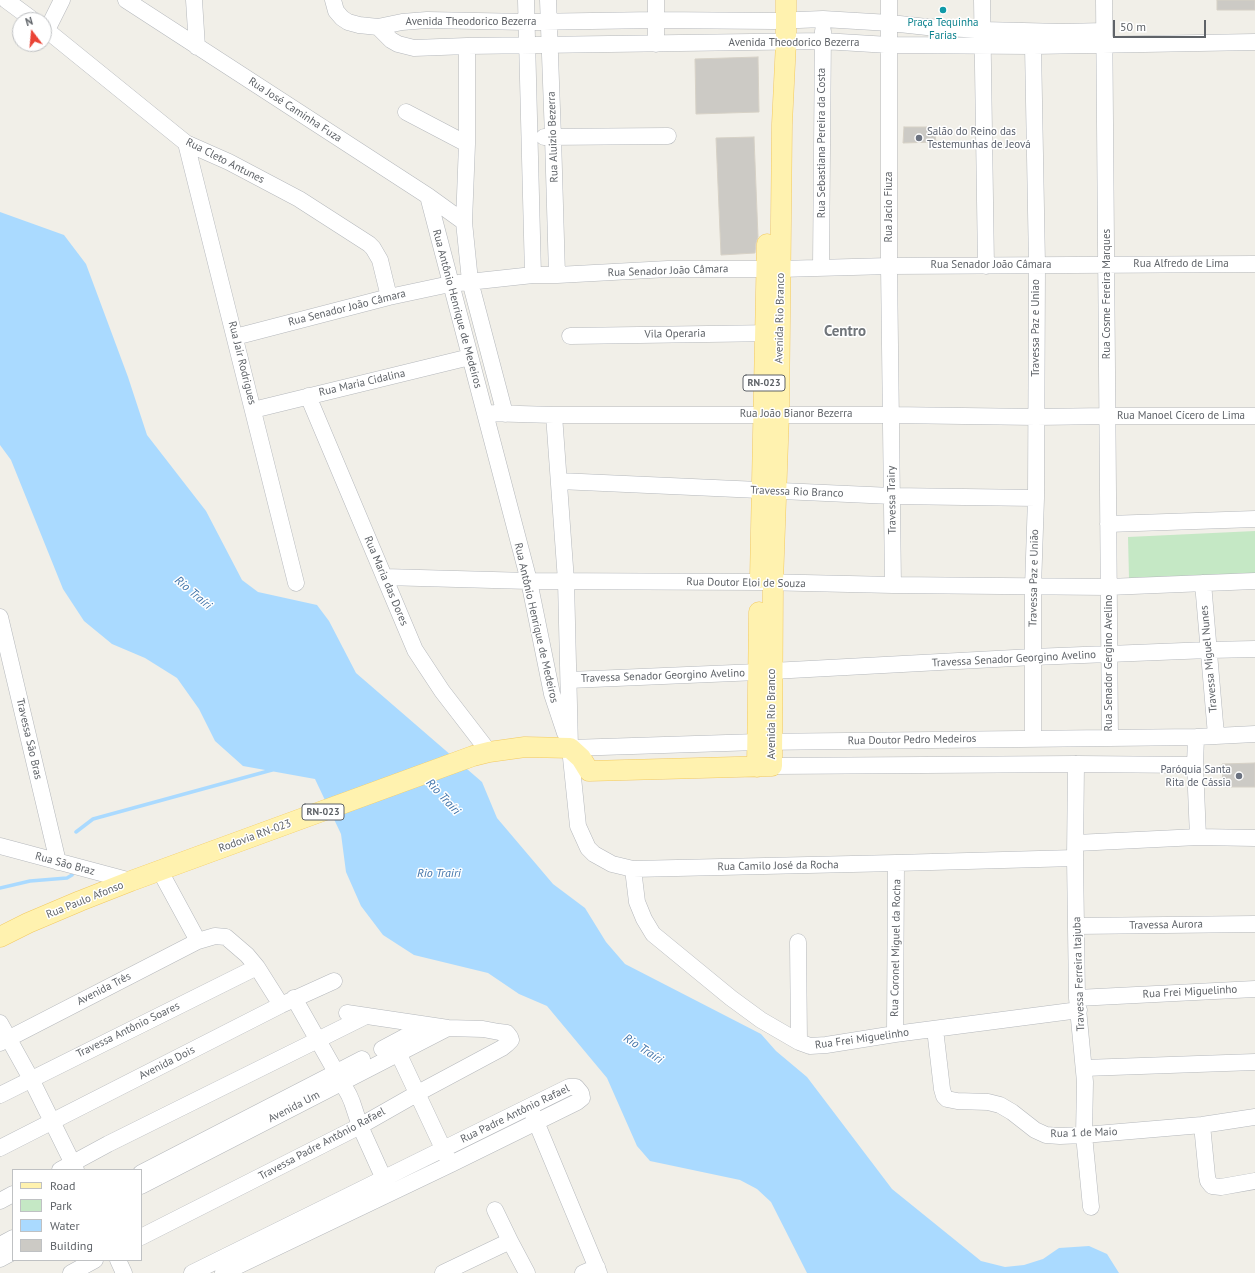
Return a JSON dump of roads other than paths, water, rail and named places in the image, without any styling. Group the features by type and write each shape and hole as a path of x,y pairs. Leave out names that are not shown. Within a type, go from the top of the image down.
{"main road":[{"name":"Avenida Rio Branco","path":"774,0 780,20"},
{"name":"Avenida Rio Branco","path":"764,766 766,582 771,414 773,268 769,124 780,42 780,20 786,0"},
{"name":"Rua Doutor Pedro Medeiros","path":"481,754 525,748 570,748"},
{"path":"570,748 581,758 589,771 764,766"},
{"name":"Rodovia RN-023","path":"166,869 481,754"},
{"name":"Rua Paulo Afonso","path":"0,937 48,914 131,881 166,869"}],"street":[{"path":"6,0 22,12"},
{"path":"52,17 62,0"},
{"name":"Rua José Caminha Fuza","path":"126,0 428,196 464,222"},
{"path":"194,0 197,46"},
{"path":"333,0 336,11 348,22 378,27"},
{"name":"Rua Aluizio Bezerra","path":"526,0 533,275"},
{"name":"Rua Aluizio Bezerra","path":"548,0 557,275"},
{"path":"656,0 656,44"},
{"name":"Rua Jacio Fiuza","path":"889,0 889,266 891,414"},
{"path":"982,0 986,266"},
{"name":"Rua Cosme Fereira Marques","path":"1104,0 1107,264 1108,587"},
{"name":"Avenida Theodorico Bezerra","path":"378,27 402,22 427,20 527,22 823,19 927,27 1033,46 1104,38"},
{"name":"Rua Sebastiana Pereira da Costa","path":"821,267 823,19"},
{"name":"Avenida Theodorico Bezerra","path":"378,27 391,40 405,47 414,48 823,41 889,45 1063,32 1104,38"},
{"name":"Rua Cleto Antunes","path":"52,35 186,143 229,162 299,199 369,244 380,260 389,297"},
{"path":"1104,38 1255,42"},
{"name":"Rua Antônio Henrique de Medeiros","path":"467,46 467,144 464,222 470,281 504,414"},
{"name":"Travessa Paz e Uniao","path":"1033,46 1036,265 1036,417"},
{"path":"406,112 467,144"},
{"path":"530,137 668,136"},
{"name":"Rua Jair Rodrigues","path":"186,143 296,583"},
{"name":"Rua Antônio Henrique de Medeiros","path":"428,196 528,581 552,694 570,748"},
{"name":"Rua Alfredo de Lima","path":"1107,264 1255,264"},
{"name":"Rua Senador João Câmara","path":"235,337 389,297 450,284 533,275 668,269 1107,264"},
{"name":"Vila Operaria","path":"570,336 772,333"},
{"name":"Rua Maria Cidalina","path":"253,410 470,358"},
{"name":"Rua Maria das Dores","path":"308,396 415,650 481,754"},
{"name":"Rua João Bianor Bezerra","path":"485,413 554,415 891,414 1036,417 1108,416"},
{"name":"Travessa Trairy","path":"891,414 893,586"},
{"name":"Rua Antônio Henrique de Medeiros","path":"554,415 566,581 570,748"},
{"name":"Rua Manoel Cícero de Lima","path":"1108,416 1255,416"},
{"name":"Travessa Paz e União","path":"1033,738 1033,587 1036,498 1036,417"},
{"name":"Travessa Rio Branco","path":"559,482 892,496 1036,498"},
{"path":"1108,524 1255,519"},
{"name":"Rua Doutor Eloi de Souza","path":"384,577 528,581 766,582 893,586 1033,587 1108,587 1255,581"},
{"name":"Travessa Miguel Nunes","path":"1203,583 1216,736"},
{"name":"Rua Senador Gergino Avelino","path":"1108,587 1110,738"},
{"name":"Travessa São Bras","path":"0,617 58,862"},
{"name":"Travessa Senador Georgino Avelino","path":"569,680 1033,657 1255,649"},
{"name":"Rua Doutor Pedro Medeiros","path":"570,748 765,742 1196,737 1255,734"},
{"path":"1196,737 1195,765 1198,837"},
{"name":"Rua Camilo José da Rocha","path":"570,748 578,826 582,838 594,854 612,864 633,869 896,863 1076,851 1198,837 1255,838"},
{"path":"764,766 1076,764 1195,765"},
{"name":"Travessa Ferreira Itajuba","path":"1076,764 1076,926 1078,1004 1085,1082 1084,1135 1091,1207"},
{"name":"Rua São Braz","path":"0,846 131,881"},
{"name":"Rua Coronel Miguel da Rocha","path":"895,1034 896,863"},
{"path":"166,869 204,939 219,935 226,937 257,967 318,1039 352,1102 360,1126 390,1192"},
{"name":"Rua Frei Miguelinho","path":"633,869 640,911 653,934 731,998 761,1020 799,1042 814,1046 935,1029 1078,1004 1255,988"},
{"name":"Travessa Aurora","path":"1076,926 1255,924"},
{"name":"Avenida Três","path":"4,1041 204,939"},
{"path":"798,942 799,1042"},
{"name":"Travessa Antônio Soares","path":"0,1095 257,967"},
{"name":"Avenida Dois","path":"0,1148 287,1002 334,981"},
{"path":"347,1013 448,1028"},
{"path":"0,1023 4,1041 31,1079 52,1122 70,1168 108,1144 366,1016"},
{"name":"Avenida Um","path":"396,1048 427,1025"},
{"name":"Avenida Um","path":"142,1173 290,1102 396,1048 448,1028"},
{"name":"Travessa Padre Antônio Rafael","path":"142,1237 360,1126 502,1048 510,1042 510,1037 507,1034 483,1029 448,1028"},
{"name":"Rua 1 de Maio","path":"935,1029 942,1089 944,1096 947,1099 956,1102 988,1102 1000,1104 1035,1130 1046,1135 1084,1135 1202,1125 1255,1117"},
{"path":"396,1048 450,1164"},
{"path":"1084,1068 1255,1062"},
{"name":"Rua Padre Antônio Rafael","path":"192,1273 571,1086 577,1088 581,1093 582,1098 579,1100 536,1122 223,1273"},
{"name":"Avenida Um","path":"142,1185 290,1102"},
{"path":"530,1106 593,1271"},
{"path":"1202,1125 1207,1176 1210,1184 1217,1188 1255,1181"},
{"path":"0,1201 12,1195"},
{"path":"495,1210 527,1273"},
{"path":"0,1245 12,1239"},
{"path":"443,1273 510,1241"},
{"path":"0,1259 12,1253"},
{"path":"71,1273 93,1261"},
{"path":"118,1261 124,1273"}],"water":[{"name":"Rio Trairi","path":"0,212 64,235 86,264 128,377 147,435 206,511 242,580 258,592 317,605 329,621 356,673 482,782 497,818 553,884 585,908 606,942 625,964 761,1034 776,1051 807,1077 892,1189 981,1261 1005,1267 1024,1265 1043,1259 1059,1248 1089,1246 1107,1254 1119,1273 807,1273 771,1202 757,1189 740,1180 650,1161 637,1146 607,1078 547,1006 519,994 488,973 414,955 383,935 361,906 346,872 341,834 315,779 243,766 215,741 199,709 177,678 145,658 112,644 84,621 63,589 11,460 0,445"}],"waterway":[{"path":"76,832 93,819 272,770"},
{"path":"0,888 30,881 67,878 72,875"}],"place":[{"name":"Praça Tequinha Farias","path":"943,10"},
{"name":"Salão do Reino das Testemunhas de Jeová","path":"919,138"},
{"name":"Paróquia Santa Rita de Cássia","path":"1239,776"}],"district":[{"name":"Centro","path":"845,332"}],"water label":[{"name":"Rio Traíri","path":"193,593"},
{"name":"Rio Traíri","path":"443,797"},
{"name":"Rio Traíri","path":"643,1049"}]}
